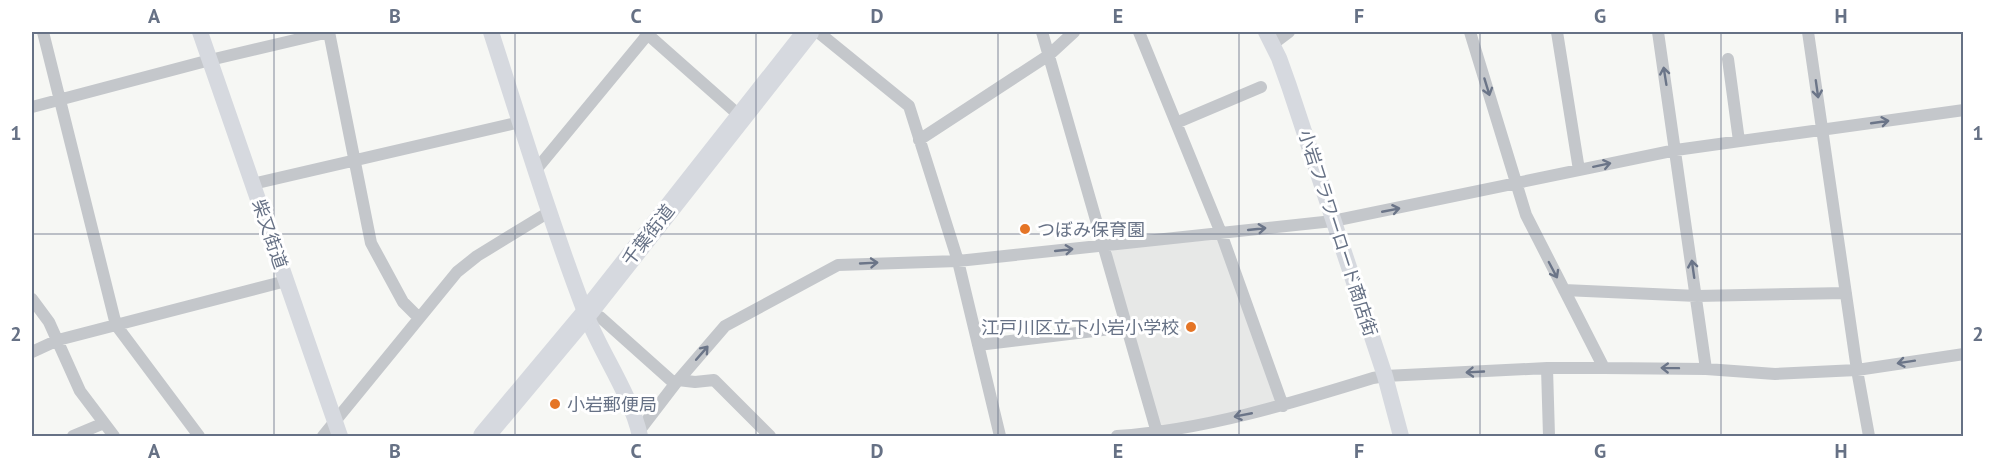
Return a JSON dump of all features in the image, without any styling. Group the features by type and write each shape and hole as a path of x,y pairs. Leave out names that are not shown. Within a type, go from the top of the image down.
{"highway":[{"name":"千葉街道","path":"484,436 586,314 808,32"}],"street":[{"path":"43,32 116,325 199,436"},
{"name":"柴又街道","path":"200,32 337,429"},
{"path":"32,107 210,60 329,32 371,243 403,302 419,318"},
{"path":"491,32 535,171 586,314 622,386 640,435"},
{"path":"819,32 909,106 958,261 1000,436"},
{"path":"1042,32 1157,435"},
{"path":"919,140 1049,56 1074,32"},
{"path":"1139,32 1221,233 1283,406"},
{"path":"1269,38 1289,32"},
{"path":"1470,32 1516,184 1534,234 1604,368"},
{"path":"1557,32 1579,170"},
{"path":"1658,32 1706,369"},
{"path":"1808,32 1857,370 1869,436"},
{"path":"535,171 646,33 740,116"},
{"name":"小岩フラワーロード商店街","path":"1269,38 1289,86 1385,376 1401,436"},
{"path":"1728,59 1739,141"},
{"path":"1176,123 1261,87"},
{"path":"640,435 677,382 731,321 838,265 958,261 1333,221 1676,150 1964,110"},
{"path":"253,184 520,122"},
{"path":"323,436 337,429 419,318 457,272 477,256 549,212"},
{"path":"32,352 58,340 286,281"},
{"path":"1564,290 1696,296 1846,293"},
{"path":"32,299 49,322 80,391 114,436"},
{"path":"586,314 600,317 677,382 714,380 770,436"},
{"path":"978,345 1127,327"},
{"path":"1117,436 1157,435 1283,406 1385,376 1547,368 1706,369 1774,374 1857,370 1964,354"},
{"path":"1547,368 1549,436"},
{"path":"73,436 104,423"}],"shaded area":[{"name":"江戸川区立下小岩小学校","path":"1219,239 1276,400 1275,404 1163,427 1160,424 1111,253 1113,249"}],"place":[{"name":"つぼみ保育園","path":"1025,229"},
{"name":"江戸川区立下小岩小学校","path":"1191,327"},
{"name":"小岩郵便局","path":"555,404"}]}
